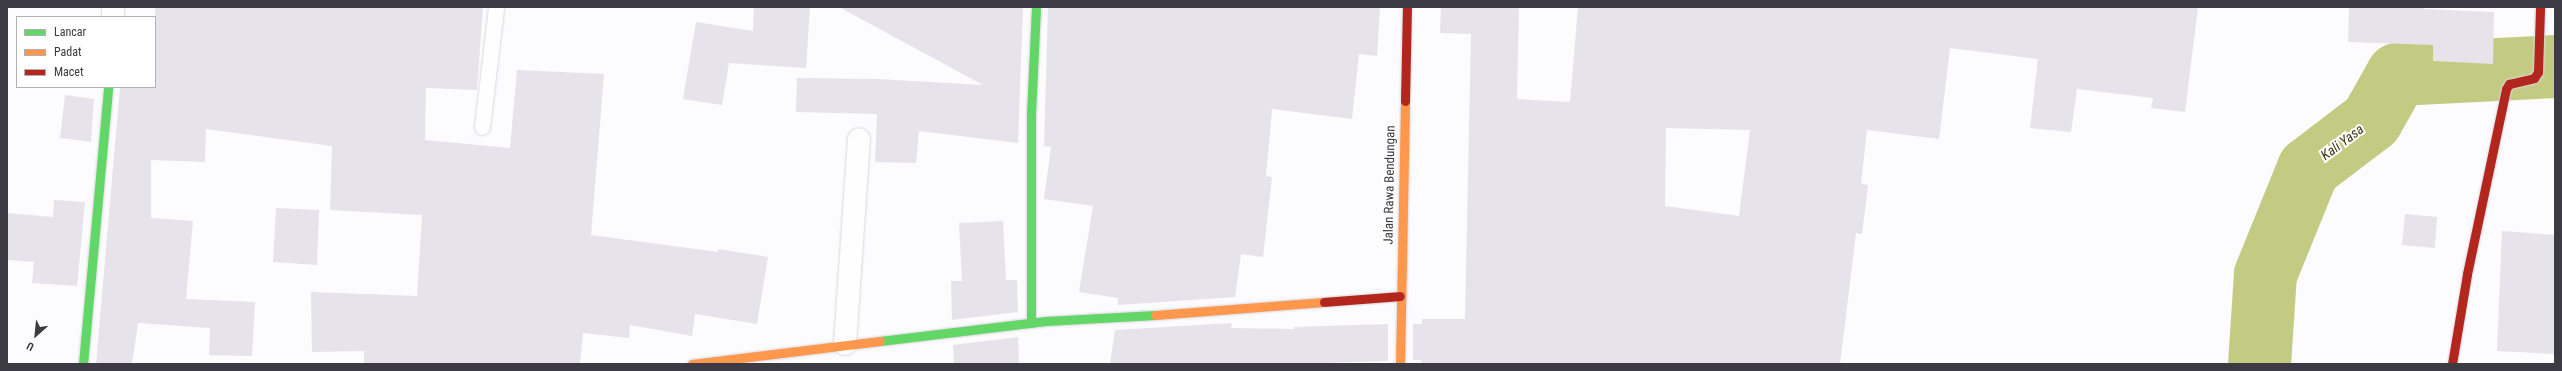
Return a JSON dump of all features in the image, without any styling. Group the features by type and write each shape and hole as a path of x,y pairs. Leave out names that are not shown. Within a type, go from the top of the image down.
{"street":[{"path":"1031,323 1032,114 1036,7"},
{"name":"Jalan Rawa Bendungan","path":"1400,364 1400,296 1407,7"},
{"path":"2452,364 2467,274 2506,89 2510,84 2534,78 2538,72 2540,61 2540,7"},
{"path":"83,364 108,88"},
{"path":"845,344 859,139"},
{"path":"692,364 845,344 1031,323 1211,312 1400,296"}],"lane":[{"path":"482,127 496,7"}],"building":[{"path":"155,7 483,7 477,90 426,88 425,140 510,148 517,70 604,74 591,235 718,252 718,249 768,257 757,324 695,314 692,336 630,325 629,338 583,333 580,363 364,364 364,351 312,352 311,292 417,296 422,215 330,210 332,146 206,129 205,162 151,160 151,218 193,221 186,299 255,302 252,356 209,355 210,328 138,323 132,364 96,364 120,88 156,88"},
{"path":"754,7 810,7 806,68 729,63 722,105 683,99 696,22 753,31"},
{"path":"839,7 1023,7 1018,143 919,131 916,163 875,162 877,114 796,112 797,78 878,79 983,85"},
{"path":"1048,7 1380,7 1377,56 1359,54 1352,119 1272,109 1266,176 1272,177 1263,257 1241,254 1235,297 1118,305 1118,298 1079,292 1093,206 1044,199 1051,147 1044,146"},
{"path":"1441,7 1519,7 1517,99 1570,102 1578,7 2198,7 2185,112 2151,108 2153,98 2077,89 2071,132 2030,128 2038,59 1950,48 1939,139 1867,130 1861,184 1868,185 1862,234 1856,233 1840,364 1421,364 1421,360 1413,360 1413,324 1422,324 1422,319 1465,319 1471,34 1440,33","holes":["1666,128 1750,130 1739,216 1665,206"]},
{"path":"2349,7 2424,7 2424,9 2494,12 2493,64 2433,61 2433,45 2348,42"},
{"path":"65,95 94,99 91,142 60,138"},
{"path":"54,200 85,202 77,286 32,283 34,262 7,260 7,213 53,217"},
{"path":"276,208 319,210 317,265 273,262"},
{"path":"2405,214 2437,217 2435,248 2402,245"},
{"path":"1003,221 1006,280 1017,280 1018,312 952,320 951,281 962,281 959,223"},
{"path":"2502,231 2555,235 2555,354 2497,351"},
{"path":"1232,323 1231,328 1294,329 1294,327 1388,324 1388,361 1286,364 1110,364 1115,330"},
{"path":"1018,337 1019,364 954,364 953,345"}],"waterway":[{"name":"Kali Yasa","path":"2259,364 2265,274 2308,168 2371,120 2397,74 2555,66"}],"traffic: fast":[{"path":"1031,323 1031,114 1036,7"},
{"path":"83,364 108,88"},
{"path":"880,341 1046,321 1155,315"}],"traffic: slow":[{"path":"1400,364 1405,101"},
{"path":"1155,315 1324,302"},
{"path":"692,364 880,341"}],"traffic: jam":[{"path":"1405,101 1407,7"},
{"path":"2452,364 2467,274 2506,89 2509,84 2534,78 2538,72 2540,7"},
{"path":"1324,302 1400,296"}]}
